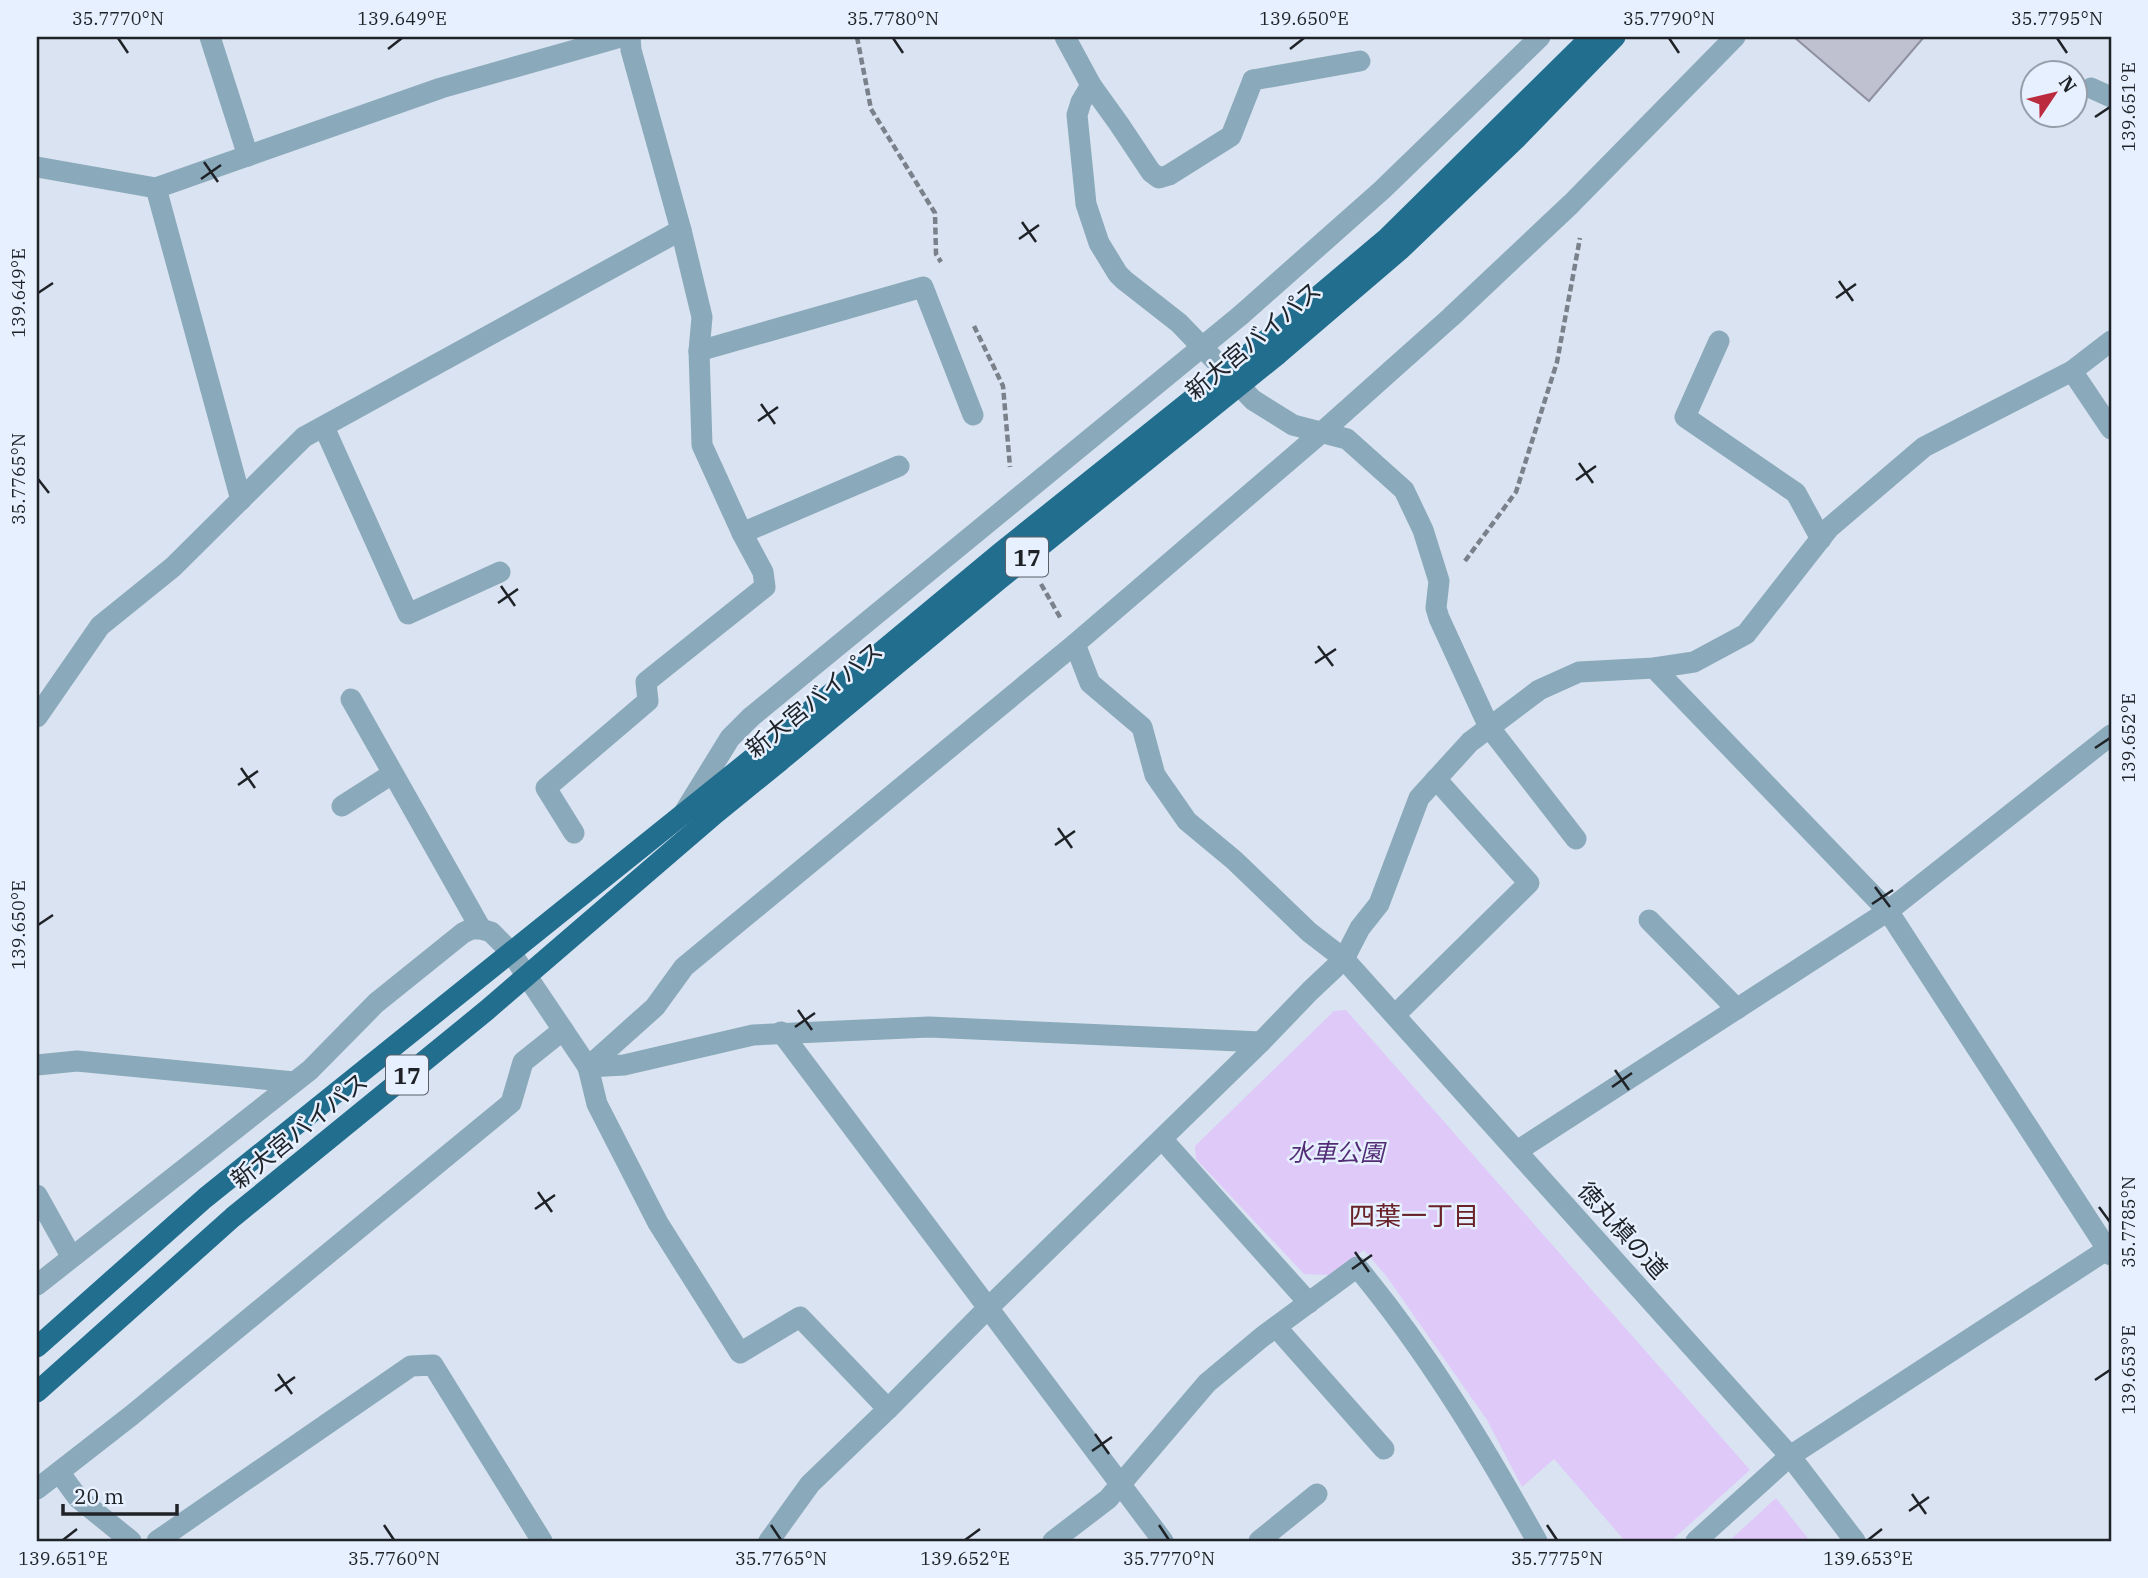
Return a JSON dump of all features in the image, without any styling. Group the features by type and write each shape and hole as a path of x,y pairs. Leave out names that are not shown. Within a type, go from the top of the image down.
{"highway":[{"name":"新大宮バイパス","path":"1271,348 1591,37"},
{"name":"新大宮バイパス","path":"37,1392 233,1217 487,1010 716,813 774,753 1000,553 1401,249 1516,139 1615,37"},
{"name":"新大宮バイパス","path":"37,1347 205,1198 510,951 684,813 774,753"}],"street":[{"path":"209,37 248,156"},
{"path":"37,167 156,188 441,88 621,37"},
{"path":"574,833 546,788 648,701 646,682 765,586 763,572 702,445 699,351 702,317 631,50 630,37"},
{"path":"1065,37 1091,85 1151,172 1159,178 1169,176 1231,136 1254,80 1360,61"},
{"name":"17","path":"684,813 730,738 751,717 1241,315 1382,190 1541,37"},
{"path":"588,1067 655,1007 684,967 1075,644 1321,433 1451,317 1590,186 1735,37"},
{"path":"1091,85 1077,115 1086,204 1099,243 1118,274 1179,323 1253,400 1293,425 1346,439 1404,490 1423,530 1439,581 1436,599 1439,618 1489,727 1576,839"},
{"path":"2091,88 2111,97"},
{"path":"156,188 241,500"},
{"path":"37,716 100,626 173,567 304,437 681,230"},
{"path":"699,351 923,287 973,415"},
{"path":"1719,341 1685,417 1796,493 1821,539"},
{"path":"769,1541 810,1484 1344,959 1360,928 1378,904 1419,798 1470,742 1539,691 1579,672 1654,668 1694,662 1746,634 1829,528 1924,447 2072,371 2111,341"},
{"path":"2072,371 2111,429"},
{"path":"324,427 408,614 500,572"},
{"path":"742,533 899,466"},
{"name":"徳丸槙の道","path":"1075,644 1090,683 1142,727 1155,775 1187,821 1234,860 1309,932 1344,959 1790,1456 1856,1541"},
{"path":"1654,668 1888,911 2110,1251 1790,1456 1696,1541"},
{"path":"351,699 481,929"},
{"path":"1517,1151 1888,911 2111,735"},
{"path":"342,806 393,774"},
{"path":"1395,1016 1529,883 1436,779"},
{"path":"1649,920 1737,1009"},
{"path":"37,1284 310,1070 376,1003 463,933 471,929 481,929 491,932 510,951 588,1067 597,1104 657,1223 740,1353 800,1317 888,1409"},
{"path":"588,1067 624,1065 753,1035 781,1032 929,1027 1261,1042"},
{"path":"37,1489 132,1415 511,1103 523,1062 563,1030"},
{"path":"781,1032 1163,1541"},
{"path":"37,1065 77,1061 294,1082"},
{"path":"1162,1139 1309,1303"},
{"path":"37,1195 71,1256"},
{"path":"1053,1541 1108,1499 1207,1383 1357,1266 1452,1397 1537,1541"},
{"path":"1276,1327 1384,1449"},
{"path":"157,1541 411,1366 433,1365 542,1541"},
{"path":"59,1472 78,1498 131,1541"},
{"path":"1259,1541 1317,1494"}],"path":[{"path":"857,37 871,109 935,213 936,254 947,272"},
{"path":"1436,599 1516,492 1557,362 1590,186"},
{"path":"974,326 1003,386 1009,465"}],"green space":[{"name":"水車公園","path":"1346,1010 1750,1470 1671,1541 1625,1541 1554,1459 1522,1487 1487,1420 1387,1277 1364,1250 1329,1275 1304,1274 1196,1159 1195,1146 1334,1011"},
{"path":"1776,1498 1810,1541 1729,1541"}],"building":[{"path":"1794,37 1924,37 1869,101"}],"district":[{"name":"四葉一丁目","path":"1414,1215"}]}
